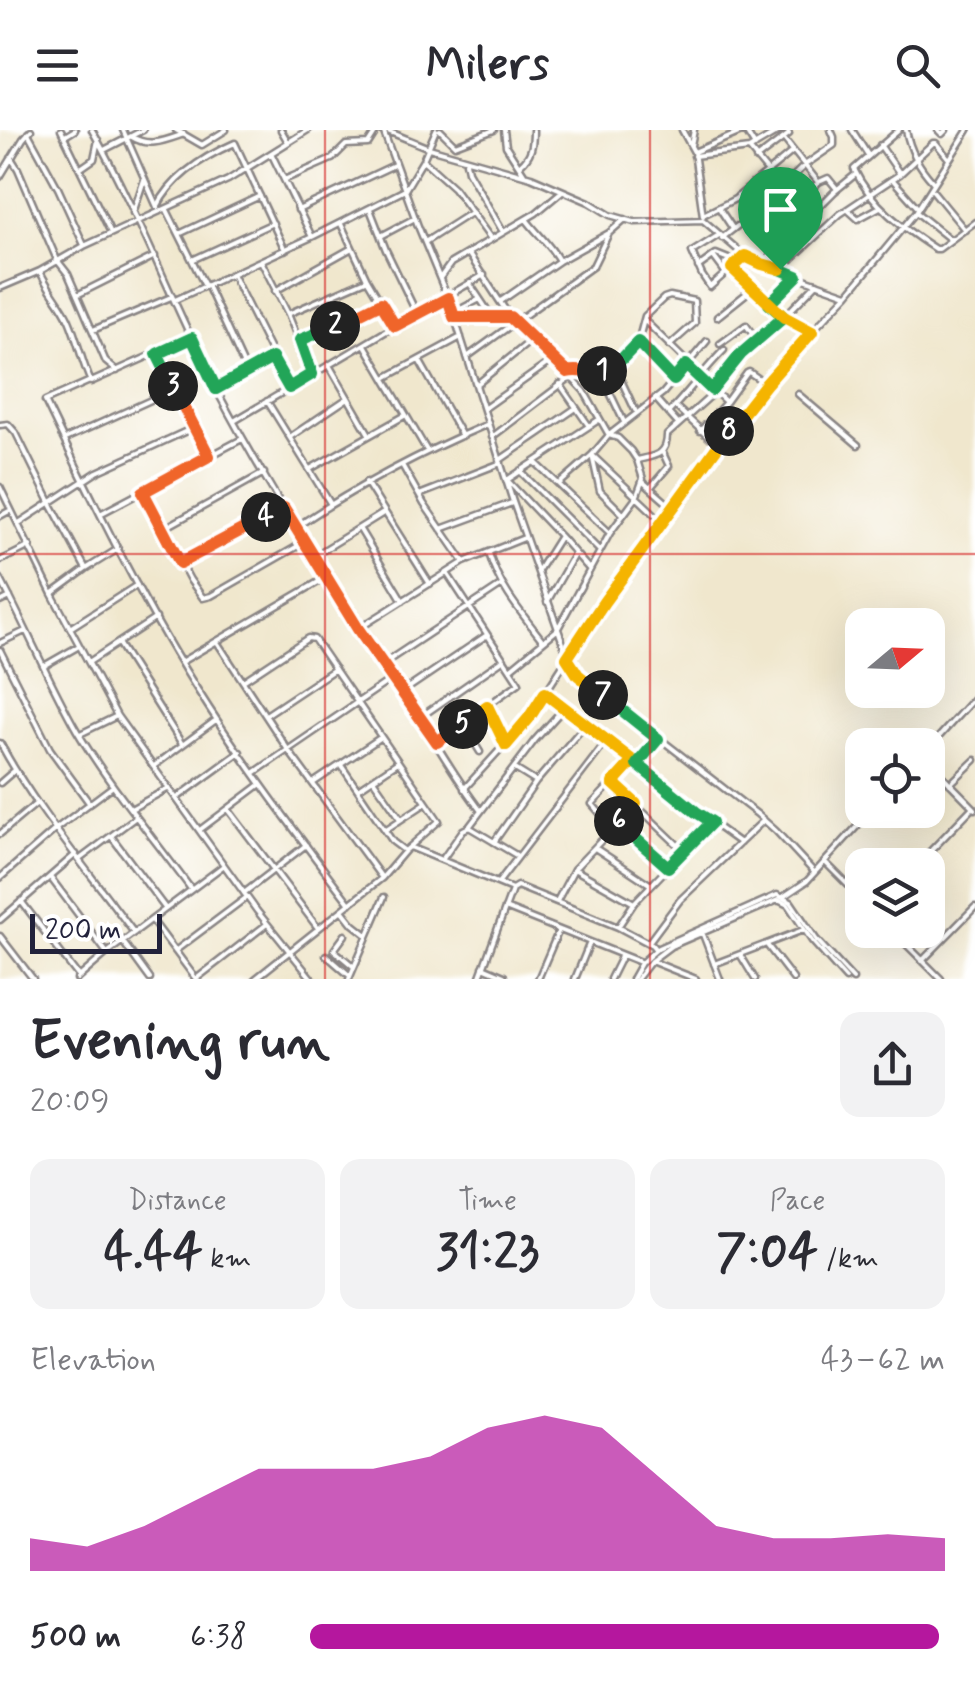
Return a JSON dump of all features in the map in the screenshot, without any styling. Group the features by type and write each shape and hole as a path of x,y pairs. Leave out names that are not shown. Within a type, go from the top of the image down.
{"street":[{"path":"61,130 111,234"},
{"path":"65,136 75,130"},
{"path":"92,130 216,389 264,474 358,629 481,811"},
{"path":"123,130 130,138 158,210"},
{"path":"104,150 142,130"},
{"path":"176,130 202,145 226,130"},
{"path":"130,138 152,143 195,130"},
{"path":"281,130 288,142"},
{"path":"0,288 228,180 308,130"},
{"path":"382,130 466,160 525,175 610,215 630,220 703,218 738,196 793,151"},
{"path":"382,130 454,315 567,658 578,675 764,820 814,872"},
{"path":"284,180 332,159 346,144 368,144 382,130"},
{"path":"93,330 206,286 405,190 438,130 453,145 494,130"},
{"path":"503,130 506,146 525,175"},
{"path":"518,166 530,154 532,130"},
{"path":"682,130 694,154 703,218 721,237 762,264 848,294"},
{"path":"690,145 694,130"},
{"path":"694,154 746,130 756,159 781,188 834,145 831,130"},
{"path":"694,154 752,148 784,130 790,134 756,159"},
{"path":"852,130 868,155"},
{"path":"965,230 933,187 903,130 854,170 880,206 935,249 951,240 965,230 975,222"},
{"path":"938,130 942,134 946,130"},
{"path":"464,789 529,718 662,522 766,384 904,228 968,130"},
{"path":"0,176 30,131 84,246"},
{"path":"784,139 818,182"},
{"path":"81,168 94,159 98,140"},
{"path":"780,269 848,210 900,174 934,142 949,159"},
{"path":"158,210 162,198 182,176 234,143 285,250"},
{"path":"880,145 900,174"},
{"path":"272,153 312,238"},
{"path":"11,158 106,362 117,372"},
{"path":"0,160 6,165"},
{"path":"423,160 454,188 491,239"},
{"path":"466,160 468,171 503,232"},
{"path":"298,210 395,164"},
{"path":"762,264 856,174"},
{"path":"819,208 807,195 818,182 829,178 838,189"},
{"path":"892,179 917,210 951,240"},
{"path":"133,213 144,180"},
{"path":"752,184 792,235"},
{"path":"440,278 447,266 526,219 562,191"},
{"path":"179,234 260,196"},
{"path":"738,196 749,216 692,252 710,287 745,256"},
{"path":"848,210 858,220 880,206"},
{"path":"719,207 733,229"},
{"path":"166,208 247,372"},
{"path":"772,208 758,217 779,248"},
{"path":"370,210 417,314"},
{"path":"424,242 472,212"},
{"path":"380,236 415,218"},
{"path":"526,219 550,244 559,261"},
{"path":"502,300 630,220"},
{"path":"192,260 272,223"},
{"path":"340,224 395,326"},
{"path":"467,357 592,266 609,233"},
{"path":"275,291 352,248"},
{"path":"468,253 510,317 584,391 609,435 626,445 637,460 642,481 636,498 610,533 557,630 511,668"},
{"path":"698,267 716,254 725,256 769,304 812,332"},
{"path":"77,295 155,256"},
{"path":"713,256 726,274"},
{"path":"261,261 300,340 312,374"},
{"path":"40,271 68,317 90,381"},
{"path":"232,274 289,388"},
{"path":"234,421 484,275"},
{"path":"769,304 797,276"},
{"path":"288,314 367,279"},
{"path":"469,283 492,317"},
{"path":"637,460 662,451 667,436 714,391 740,356 817,283"},
{"path":"718,317 752,289"},
{"path":"492,436 576,369 600,372 614,364 638,342 647,314 666,296 695,301 694,323 670,346"},
{"path":"454,315 480,299"},
{"path":"300,340 381,303"},
{"path":"454,315 510,317"},
{"path":"644,320 726,402"},
{"path":"668,412 744,325 757,339"},
{"path":"192,338 45,401 118,549 216,720 350,904"},
{"path":"384,378 460,338"},
{"path":"476,386 534,338"},
{"path":"559,484 674,380 707,340"},
{"path":"638,342 674,380"},
{"path":"366,345 427,450"},
{"path":"157,354 209,456"},
{"path":"216,389 272,358"},
{"path":"483,409 554,359"},
{"path":"420,360 462,436"},
{"path":"614,364 636,412"},
{"path":"329,365 370,434"},
{"path":"600,372 624,422"},
{"path":"700,431 748,373 766,384"},
{"path":"560,384 590,426"},
{"path":"64,440 174,388"},
{"path":"798,394 858,445"},
{"path":"289,437 348,398"},
{"path":"655,398 678,424"},
{"path":"267,401 330,504"},
{"path":"674,406 718,446"},
{"path":"419,494 500,462 576,408"},
{"path":"310,470 406,416"},
{"path":"506,480 600,419"},
{"path":"0,426 8,424 16,432 86,569"},
{"path":"296,527 366,482 488,424"},
{"path":"18,523 83,480 193,428"},
{"path":"100,514 244,438"},
{"path":"650,488 668,466 662,451"},
{"path":"592,455 662,522"},
{"path":"592,455 600,491 623,515"},
{"path":"535,462 610,533"},
{"path":"401,464 464,562"},
{"path":"520,472 600,551"},
{"path":"163,529 264,474"},
{"path":"506,480 590,570"},
{"path":"642,481 673,508"},
{"path":"366,482 430,584"},
{"path":"0,487 116,716 245,895 312,979"},
{"path":"143,492 200,596 208,597 306,542"},
{"path":"441,528 513,502"},
{"path":"180,563 284,508"},
{"path":"0,516 12,510"},
{"path":"314,556 385,512"},
{"path":"359,528 403,601"},
{"path":"537,572 560,536"},
{"path":"358,629 464,562 526,537"},
{"path":"0,562 30,546"},
{"path":"52,594 118,549"},
{"path":"489,552 502,585 544,642"},
{"path":"547,602 575,553"},
{"path":"437,742 520,683 446,573"},
{"path":"181,662 327,576"},
{"path":"0,578 79,734 190,889"},
{"path":"70,628 138,585"},
{"path":"383,664 502,585"},
{"path":"0,602 10,597"},
{"path":"88,663 156,618"},
{"path":"24,631 0,646 50,749 90,804"},
{"path":"403,692 487,635"},
{"path":"243,681 308,638 314,639 439,821 382,878 255,979"},
{"path":"216,642 288,750 382,878"},
{"path":"118,644 182,744"},
{"path":"44,666 80,646"},
{"path":"420,718 504,659"},
{"path":"266,715 335,669"},
{"path":"254,773 393,678"},
{"path":"545,693 740,843"},
{"path":"945,731 975,698"},
{"path":"487,706 506,745"},
{"path":"442,860 462,830 469,827 564,708"},
{"path":"79,734 116,716"},
{"path":"154,766 216,720"},
{"path":"463,724 480,752"},
{"path":"494,842 536,782 585,725"},
{"path":"314,783 380,738"},
{"path":"658,739 592,806 668,867"},
{"path":"0,742 14,770 134,933"},
{"path":"498,882 606,742"},
{"path":"177,798 240,752"},
{"path":"950,784 975,760"},
{"path":"358,790 398,762"},
{"path":"341,765 396,845 557,902 618,927 656,950"},
{"path":"514,768 536,782"},
{"path":"0,783 14,770"},
{"path":"372,779 401,819"},
{"path":"934,848 974,808 945,779"},
{"path":"613,783 684,850"},
{"path":"200,830 261,784"},
{"path":"0,878 57,828 114,786"},
{"path":"132,809 169,788"},
{"path":"385,830 426,802"},
{"path":"0,834 38,803"},
{"path":"557,902 574,869 636,804"},
{"path":"228,810 318,928"},
{"path":"0,920 50,877 137,816"},
{"path":"648,943 680,900 764,820"},
{"path":"618,927 634,903 712,822"},
{"path":"469,827 518,856"},
{"path":"781,898 806,881 856,828"},
{"path":"111,836 166,909"},
{"path":"176,951 306,845"},
{"path":"594,848 651,885"},
{"path":"825,862 845,883"},
{"path":"21,901 78,978 224,866"},
{"path":"574,869 634,903"},
{"path":"50,877 107,953"},
{"path":"479,979 512,888"},
{"path":"634,979 641,963 656,950 772,896 791,902 816,939 853,979"},
{"path":"326,955 350,978 384,897"},
{"path":"781,898 844,978"},
{"path":"922,961 975,907"},
{"path":"505,908 641,963"},
{"path":"342,910 367,935"},
{"path":"152,920 196,979 267,924"},
{"path":"538,979 559,930"},
{"path":"634,979 650,960 701,930"},
{"path":"701,930 720,979"},
{"path":"714,964 804,930"},
{"path":"0,936 33,979"},
{"path":"345,936 334,950 354,967"},
{"path":"123,942 150,979"},
{"path":"574,979 590,942"},
{"path":"767,945 793,979"},
{"path":"909,948 940,979"},
{"path":"610,979 622,954"},
{"path":"740,956 754,979"},
{"path":"650,960 696,979"},
{"path":"483,967 504,979"}],"route":[{"path":"780,269 745,256 732,268 752,289 784,317 812,332 718,446 567,658 578,675 658,739 637,764 712,822 668,867 618,823 636,804 613,783 633,761 545,693 506,745 487,706 437,742 358,629 284,508 180,563 143,492 209,456 157,354 192,338 216,389 272,358 289,388 312,374 300,340 381,303 395,326 448,298 454,317 510,317 567,372 600,372 619,362 638,342 674,380 686,365 712,390 741,354 784,317 769,304 797,276 780,269"}]}
